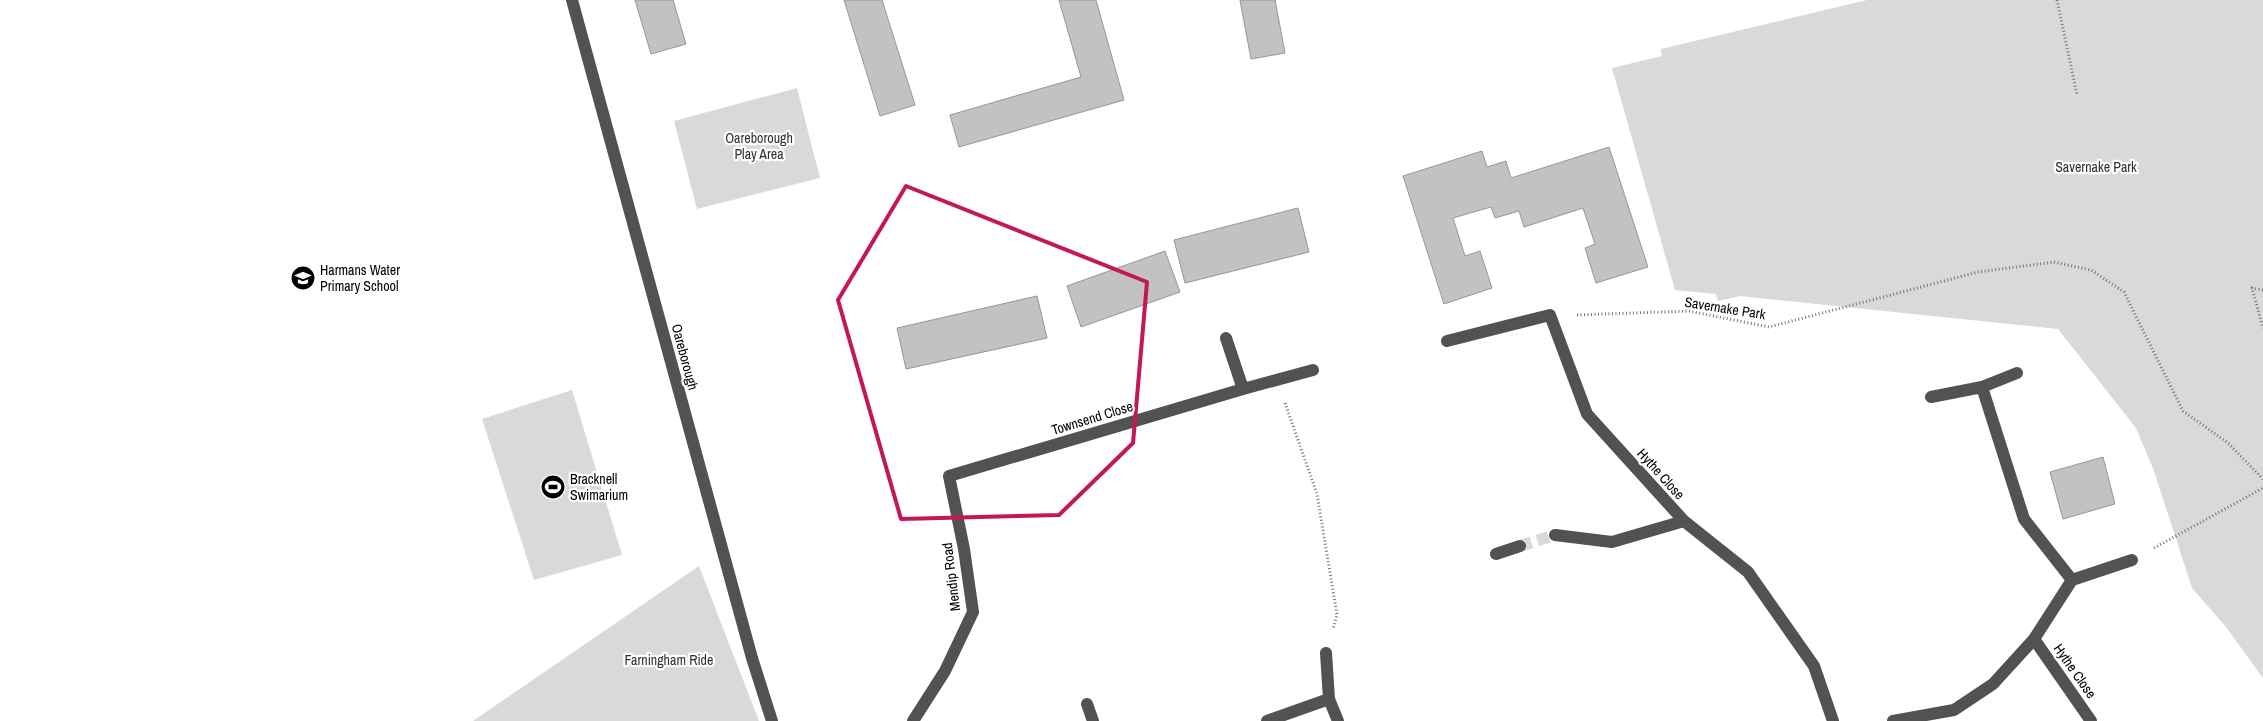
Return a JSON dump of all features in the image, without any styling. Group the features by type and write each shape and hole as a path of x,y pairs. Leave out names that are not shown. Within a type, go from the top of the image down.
{"street":[{"name":"Oareborough","path":"572,0 752,658 772,721"},
{"path":"1447,341 1550,316"},
{"name":"Hythe Close","path":"1550,316 1587,414 1684,521 1748,572 1814,666 1833,721"},
{"path":"1226,338 1243,389"},
{"name":"Townsend Close","path":"949,476 1312,370"},
{"path":"1931,397 1982,387 2017,373"},
{"path":"1982,387 2024,519 2072,580 2132,560"},
{"name":"Mendip Road","path":"913,721 945,671 973,612 964,549 949,476"},
{"path":"1555,535 1612,542 1684,521"},
{"path":"1496,554 1520,546"},
{"name":"Hythe Close","path":"1893,721 1954,710 1994,684 2034,638 2072,580"},
{"name":"Hythe Close","path":"2034,638 2091,721"},
{"path":"1326,653 1329,700 1338,721"},
{"path":"1267,721 1329,700"},
{"path":"1087,704 1093,721"}],"path":[{"path":"2057,0 2076,95"},
{"name":"Savernake Park","path":"1550,316 1689,311 1769,327 1978,272 2054,262 2091,270 2124,292 2183,411 2228,444 2263,479"},
{"path":"2263,290 2252,288 2263,328"},
{"path":"1284,400 1317,494 1336,605 1337,614 1326,653"},
{"path":"2132,560 2263,488"}],"highlighted area":[{"path":"906,186 1147,282 1133,443 1059,515 901,519 838,300"}],"green space":[{"name":"Savernake Park","path":"1867,0 2263,0 2263,678 2226,627 2192,588 2154,471 2136,428 2058,329 1740,296 1718,301 1716,294 1675,290 1612,68 1662,56 1661,49"},
{"name":"Oareborough Play Area","path":"797,88 820,178 697,209 674,121"},
{"name":"Bracknell Swimarium","path":"572,390 622,555 534,580 482,419"},
{"name":"Farningham Ride","path":"699,566 759,721 473,721"}],"building":[{"path":"635,0 673,0 686,44 651,54"},
{"path":"844,0 882,0 915,105 880,116"},
{"path":"1059,0 1096,0 1124,100 959,147 950,115 1081,77"},
{"path":"1240,0 1275,0 1285,53 1251,59"},
{"path":"1609,147 1648,267 1596,283 1585,248 1595,244 1583,208 1524,227 1519,211 1495,218 1491,207 1453,218 1465,256 1480,251 1492,288 1444,304 1403,176 1482,151 1487,167 1506,161 1511,178"},
{"path":"1298,208 1309,252 1185,283 1174,240"},
{"path":"1165,251 1180,292 1081,327 1067,286"},
{"path":"1037,296 1047,338 906,369 897,328"},
{"path":"2103,457 2115,504 2063,519 2050,472"}],"tunnel":[{"path":"1520,546 1555,535"}],"place":[{"name":"Harmans Water Primary School","path":"303,278"},
{"name":"Bracknell Swimarium","path":"553,487"}]}
